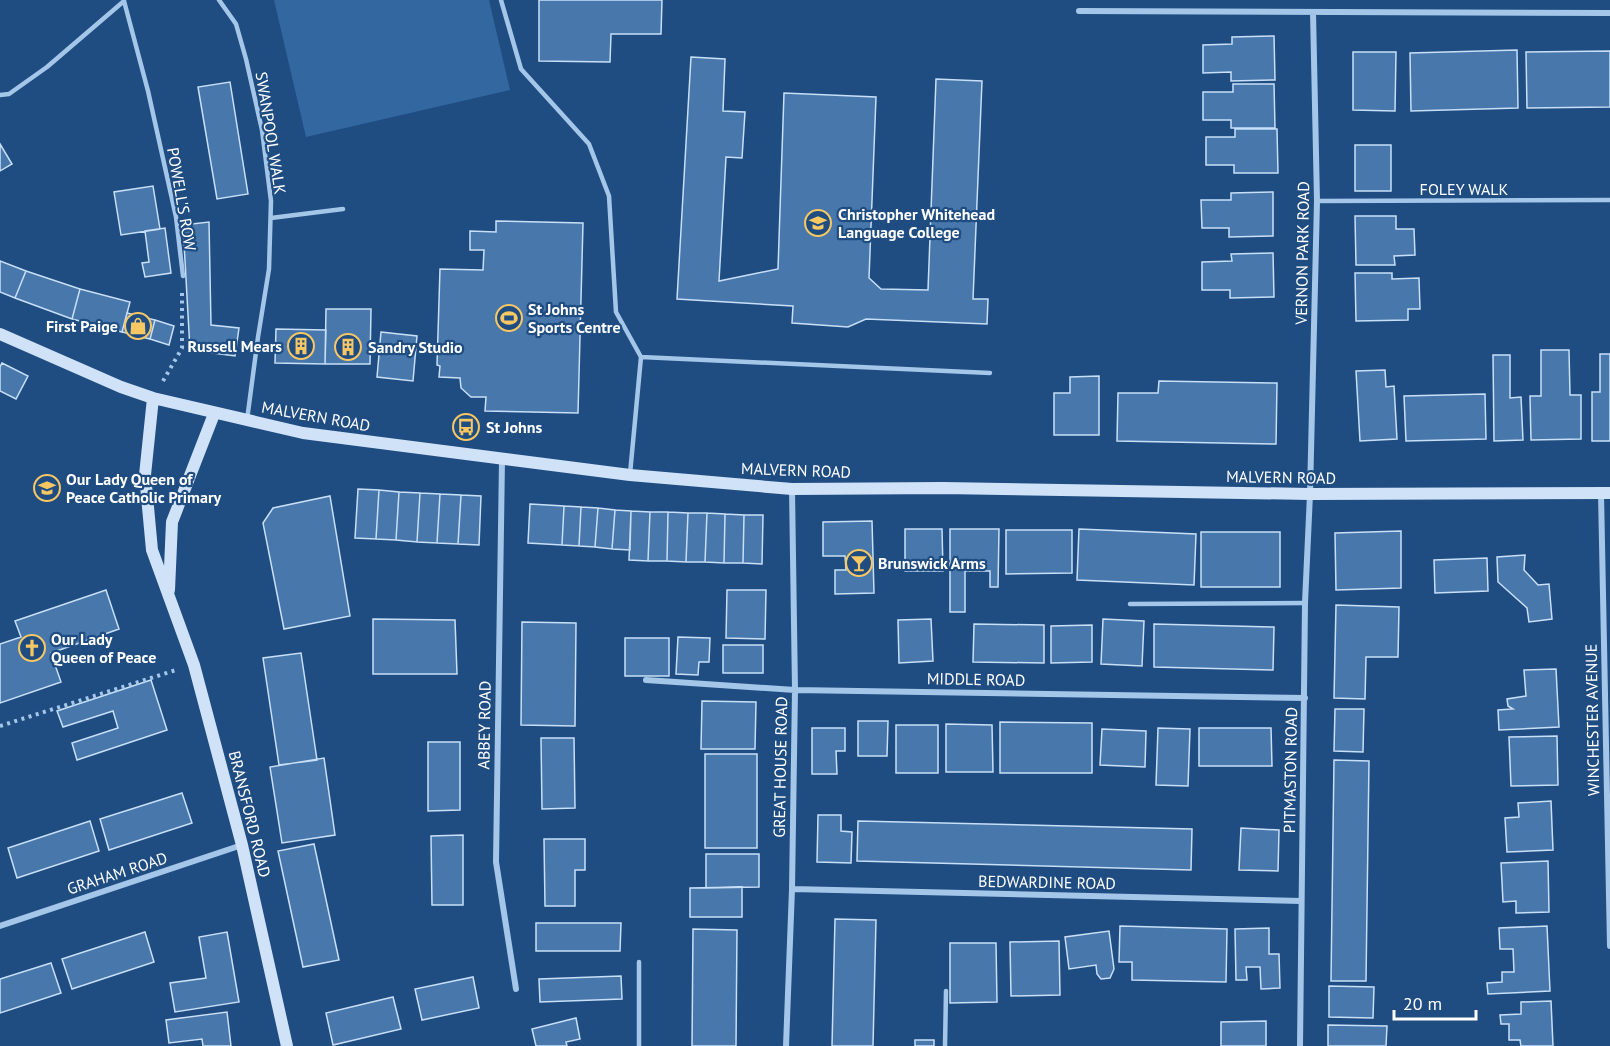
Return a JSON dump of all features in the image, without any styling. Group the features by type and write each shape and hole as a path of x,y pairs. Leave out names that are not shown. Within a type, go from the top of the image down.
{"main road":[{"name":"MALVERN ROAD","path":"0,334 121,387 214,414 303,433 630,476 792,489 943,488 1310,494 1605,493"},
{"name":"BRANSFORD ROAD","path":"153,398 145,476 152,550 194,665 242,845 287,1046"},
{"name":"BRANSFORD ROAD","path":"169,594 172,522 214,414"}],"street":[{"path":"1079,11 1610,13"},
{"name":"VERNON PARK ROAD","path":"1310,494 1317,201 1313,12"},
{"name":"ABBEY ROAD","path":"502,460 496,862 516,989"},
{"name":"GREAT HOUSE ROAD","path":"786,1046 792,889 795,690 792,489"},
{"name":"WINCHESTER AVENUE","path":"1605,493 1610,946"},
{"name":"PITMASTON ROAD","path":"1300,1046 1305,603 1310,494"},
{"name":"MIDDLE ROAD","path":"646,680 795,690 1305,698"},
{"name":"GRAHAM ROAD","path":"0,926 242,845"},
{"name":"BEDWARDINE ROAD","path":"792,889 1301,901"}],"lane":[{"path":"0,95 9,94 47,67 125,0"},
{"name":"POWELL'S ROW","path":"125,0 176,217 183,276"},
{"name":"SWANPOOL WALK","path":"219,0 236,24 246,59 262,130 271,201 269,269 248,420"},
{"path":"501,0 521,69 588,144 609,196 616,312 640,357 630,476"},
{"name":"FOLEY WALK","path":"1317,201 1610,200"},
{"path":"271,218 343,208"},
{"path":"640,357 990,373"},
{"path":"1130,604 1305,603"},
{"path":"639,962 639,1046"},
{"path":"945,1046 946,991"}],"path":[{"name":"POWELL'S ROW","path":"153,398 182,348 183,276"},
{"path":"0,726 194,665"}],"shaded area":[{"path":"274,0 489,0 510,90 306,137"}],"building":[{"path":"539,0 662,0 661,34 611,34 610,62 539,61"},
{"path":"1274,36 1275,80 1231,81 1231,72 1203,73 1203,45 1232,44 1232,37"},
{"path":"1517,50 1518,108 1411,111 1410,53"},
{"path":"1610,51 1610,107 1527,108 1526,52"},
{"path":"1353,52 1396,52 1395,111 1353,110"},
{"path":"691,57 725,59 723,111 745,112 742,158 726,157 719,281 778,269 784,93 876,97 869,278 881,289 928,290 936,79 982,81 973,299 988,299 987,324 866,319 848,327 792,323 793,306 677,299"},
{"path":"230,82 248,194 217,199 198,87"},
{"path":"1233,84 1274,84 1275,128 1231,128 1231,120 1203,120 1203,92 1233,92"},
{"path":"1235,129 1277,129 1278,173 1234,173 1234,165 1206,165 1206,137 1235,137"},
{"path":"0,144 12,164 0,171"},
{"path":"1355,145 1391,145 1391,191 1355,191"},
{"path":"153,186 160,229 121,235 114,192"},
{"path":"1273,192 1273,236 1229,237 1229,228 1202,228 1201,200 1231,200 1231,193"},
{"path":"1355,216 1396,216 1396,229 1414,229 1415,255 1394,256 1395,265 1356,265"},
{"name":"St Johns Sports Centre","path":"496,221 583,223 578,413 485,411 486,397 471,397 461,388 460,378 439,377 440,366 437,365 440,269 483,270 484,250 470,250 470,231 496,232"},
{"path":"209,222 211,325 239,328 235,356 190,350 183,225"},
{"path":"165,228 171,273 145,277 142,263 149,262 145,231"},
{"path":"1273,253 1274,297 1230,298 1230,290 1202,290 1202,262 1232,261 1231,254"},
{"path":"0,261 26,271 15,298 0,292"},
{"path":"26,271 80,289 72,319 15,298"},
{"path":"1355,273 1392,273 1392,279 1419,278 1420,309 1408,309 1408,320 1356,321"},
{"path":"80,289 130,302 122,332 72,319"},
{"name":"Sandry Studio","path":"326,309 371,309 370,364 325,364"},
{"name":"First Paige","path":"127,313 155,320 150,339 122,332"},
{"path":"155,320 174,326 169,345 150,339"},
{"name":"Russell Mears","path":"276,329 326,330 325,364 275,363"},
{"path":"381,332 417,336 413,381 377,377"},
{"path":"1541,350 1569,350 1570,395 1581,395 1581,439 1531,440 1530,396 1541,396"},
{"path":"1600,354 1610,354 1610,441 1592,441 1592,392 1600,392"},
{"path":"1493,355 1510,355 1510,398 1521,397 1523,440 1494,441"},
{"path":"2,363 28,376 16,399 0,391"},
{"path":"1385,370 1386,387 1394,386 1397,439 1360,441 1356,371"},
{"path":"1099,376 1099,435 1054,435 1054,393 1070,393 1070,377"},
{"path":"1159,381 1277,383 1276,444 1117,441 1118,393 1158,393"},
{"path":"1485,394 1486,439 1406,441 1404,396"},
{"path":"358,489 379,490 376,539 355,538"},
{"path":"379,490 399,492 396,540 376,539"},
{"path":"399,492 420,493 417,542 396,540"},
{"path":"420,493 440,494 437,543 417,542"},
{"path":"440,494 461,495 458,544 437,543"},
{"path":"461,495 481,496 479,545 458,544"},
{"path":"330,496 350,616 284,629 263,523 273,508"},
{"path":"530,504 564,506 562,545 528,543"},
{"path":"564,506 581,507 579,546 562,545"},
{"path":"581,507 598,508 595,547 579,546"},
{"path":"598,508 615,510 612,549 595,547"},
{"path":"615,510 631,511 630,550 612,549"},
{"path":"631,511 650,512 648,561 629,560"},
{"path":"650,512 668,512 667,561 648,561"},
{"path":"668,512 688,513 686,562 667,561"},
{"path":"688,513 707,513 705,562 686,562"},
{"path":"707,513 725,514 724,563 705,562"},
{"path":"725,514 744,515 743,563 724,563"},
{"path":"744,515 763,515 762,564 743,563"},
{"name":"Brunswick Arms","path":"872,521 874,593 835,594 835,570 846,570 845,556 823,556 823,522"},
{"path":"905,529 942,529 943,571 905,571"},
{"path":"950,529 999,529 998,587 990,587 990,571 965,571 965,612 950,612"},
{"path":"1079,529 1196,534 1194,585 1077,580"},
{"path":"1006,530 1072,530 1072,573 1006,574"},
{"path":"1401,531 1401,588 1336,590 1335,533"},
{"path":"1201,532 1280,532 1280,587 1201,587"},
{"path":"1525,555 1524,570 1538,585 1549,584 1552,619 1529,622 1527,608 1498,582 1497,557"},
{"path":"1487,558 1488,591 1435,593 1434,560"},
{"name":"Our Lady Queen of Peace","path":"106,590 119,629 51,653 61,682 0,703 0,644 21,637 15,621"},
{"path":"727,590 766,590 765,639 726,638"},
{"path":"1336,605 1399,607 1398,657 1366,657 1365,699 1334,698"},
{"path":"373,619 455,620 457,674 373,674"},
{"path":"931,619 933,661 899,663 898,620"},
{"path":"1103,619 1144,621 1142,666 1101,664"},
{"path":"522,622 576,623 575,726 521,725"},
{"path":"974,624 1044,625 1044,663 973,662"},
{"path":"1154,624 1274,627 1273,670 1154,667"},
{"path":"1092,625 1092,662 1051,663 1051,626"},
{"path":"678,637 710,638 709,662 699,662 698,675 676,674"},
{"path":"625,638 669,638 669,676 625,676"},
{"path":"723,645 763,645 763,673 723,673"},
{"path":"301,653 317,760 279,765 263,658"},
{"path":"1556,669 1559,727 1499,730 1498,710 1513,709 1508,706 1507,699 1526,696 1524,670"},
{"path":"151,680 167,730 77,760 72,743 118,728 113,711 63,727 57,711"},
{"path":"702,701 756,702 755,749 701,749"},
{"path":"1335,709 1364,709 1363,752 1334,751"},
{"path":"858,721 888,721 887,756 858,756"},
{"path":"1000,722 1092,723 1092,773 1000,773"},
{"path":"946,724 992,725 993,772 946,772"},
{"path":"896,725 938,725 938,773 896,773"},
{"path":"812,728 845,728 845,751 836,751 837,774 812,774"},
{"path":"1158,728 1190,729 1188,786 1156,785"},
{"path":"1199,728 1271,728 1272,766 1199,766"},
{"path":"1102,729 1146,731 1145,767 1100,765"},
{"path":"1557,736 1558,785 1511,786 1509,737"},
{"path":"541,738 574,738 575,808 542,809"},
{"path":"428,742 460,742 460,810 428,811"},
{"path":"705,754 757,754 757,848 705,848"},
{"path":"324,758 335,835 282,843 270,767"},
{"path":"1334,760 1369,761 1366,981 1331,981"},
{"path":"182,793 192,823 109,850 100,819"},
{"path":"1551,801 1553,850 1507,852 1505,818 1519,817 1518,803"},
{"path":"818,815 841,815 841,831 852,832 851,863 817,862"},
{"path":"90,821 99,851 17,878 8,848"},
{"path":"858,821 1192,829 1191,870 857,861"},
{"path":"1241,828 1279,830 1278,871 1239,870"},
{"path":"463,835 463,905 432,905 431,836"},
{"path":"544,839 585,839 585,870 575,870 575,906 545,906"},
{"path":"314,844 339,960 303,967 278,851"},
{"path":"706,854 759,854 759,887 706,888"},
{"path":"1548,861 1549,912 1516,913 1516,901 1503,902 1501,863"},
{"path":"742,887 742,917 690,917 690,888"},
{"path":"835,919 876,920 873,1046 832,1046"},
{"path":"536,923 621,923 620,951 536,951"},
{"path":"1120,926 1227,929 1226,982 1132,980 1132,962 1119,962"},
{"path":"1547,926 1550,991 1488,994 1487,983 1502,982 1502,972 1514,972 1513,949 1500,949 1499,928"},
{"path":"1269,928 1269,954 1279,954 1280,988 1261,989 1260,967 1246,967 1247,980 1236,980 1235,929"},
{"path":"693,929 737,930 736,1046 692,1046"},
{"path":"1109,931 1114,969 1110,978 1101,979 1097,974 1096,965 1069,969 1065,937"},
{"path":"145,932 154,962 72,989 62,959"},
{"path":"227,932 239,1002 175,1012 170,983 206,978 199,937"},
{"path":"1059,941 1060,995 1011,996 1010,942"},
{"path":"950,943 996,943 997,1002 950,1003"},
{"path":"51,963 61,993 0,1013 0,979"},
{"path":"621,976 622,999 540,1002 539,979"},
{"path":"473,977 479,1008 422,1020 415,989"},
{"path":"1329,986 1374,987 1373,1018 1329,1017"},
{"path":"393,997 401,1029 333,1045 326,1013"},
{"path":"1551,1001 1553,1046 1521,1046 1520,1040 1509,1040 1509,1024 1501,1024 1500,1015 1521,1014 1521,1002"},
{"path":"227,1012 231,1046 203,1046 202,1039 169,1043 166,1020"},
{"path":"576,1018 580,1039 566,1042 567,1046 536,1046 532,1029"},
{"path":"1266,1021 1266,1046 1221,1046 1221,1022"},
{"path":"1328,1025 1387,1026 1386,1046 1328,1046"},
{"path":"915,1040 934,1040 934,1046 915,1046"}],"place":[{"name":"Christopher Whitehead Language College","path":"818,223"},
{"name":"St Johns Sports Centre","path":"509,318"},
{"name":"First Paige","path":"138,326"},
{"name":"Russell Mears","path":"301,346"},
{"name":"Sandry Studio","path":"348,347"},
{"name":"St Johns","path":"466,427"},
{"name":"Our Lady Queen of Peace Catholic Primary","path":"47,488"},
{"name":"Brunswick Arms","path":"859,563"},
{"name":"Our Lady Queen of Peace","path":"32,648"}]}
